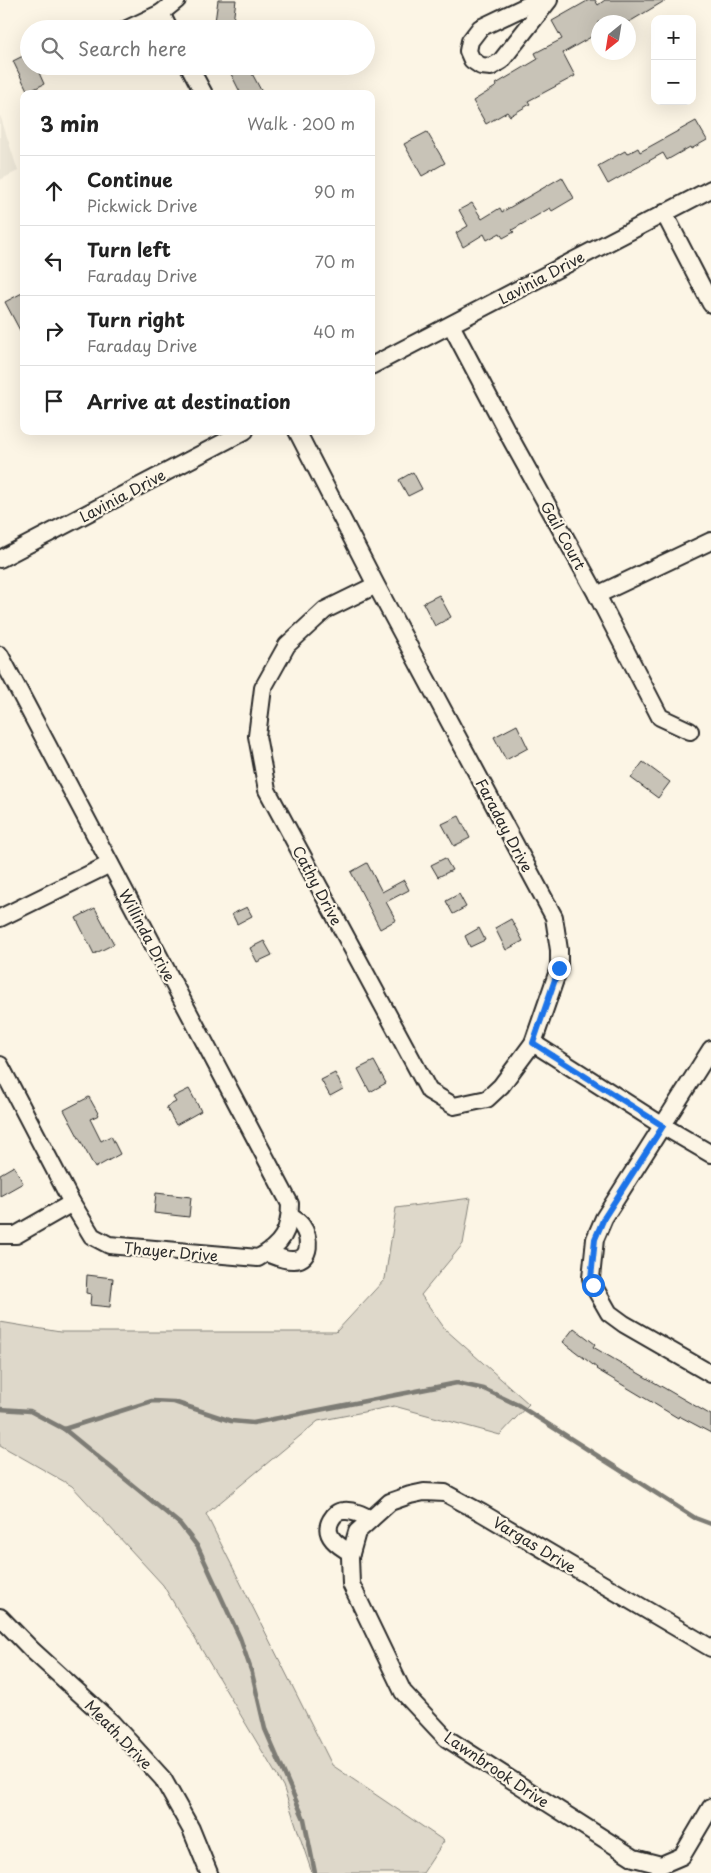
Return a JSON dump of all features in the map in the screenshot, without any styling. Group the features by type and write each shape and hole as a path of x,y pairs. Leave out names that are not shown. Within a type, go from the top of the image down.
{"street":[{"path":"146,20 161,13 177,0"},
{"path":"539,0 480,28 470,41 468,51 472,60 480,66 491,67 501,61 549,0"},
{"path":"161,13 165,20"},
{"path":"194,75 202,90"},
{"name":"Lavinia Drive","path":"375,364 711,189"},
{"path":"664,213 711,304"},
{"name":"Gail Court","path":"451,324 512,441 597,595 660,717 690,731"},
{"name":"Lavinia Drive","path":"0,559 237,435"},
{"name":"Faraday Drive","path":"298,435 376,585 554,917 559,950 559,968 533,1043"},
{"path":"597,595 711,541"},
{"name":"Cathy Drive","path":"376,585 325,610 287,645 263,688 257,736 267,790 429,1091 454,1106 487,1099 501,1086 533,1043"},
{"name":"Willinda Drive","path":"0,655 290,1204 290,1216 302,1225 308,1239 309,1248 302,1257 295,1261 267,1253"},
{"path":"0,918 110,864"},
{"path":"533,1043 663,1126 711,1154"},
{"path":"711,1049 604,1218 595,1239 591,1278 609,1313 624,1324 711,1374"},
{"name":"Thayer Drive","path":"0,1065 72,1203 92,1236 109,1245 258,1258 267,1253"},
{"path":"0,1235 16,1234 72,1203"},
{"path":"267,1253 284,1237 290,1216"},
{"name":"Vargas Drive","path":"357,1532 390,1502 424,1492 445,1493 711,1648"},
{"path":"351,1553 331,1537 328,1529 330,1522 336,1513 344,1511 371,1519"},
{"name":"Lawnbrook Drive","path":"357,1532 351,1553 351,1584 403,1692 446,1738 634,1858 661,1865 682,1856 711,1807"},
{"name":"Meath Drive","path":"0,1617 32,1650 112,1723 163,1779 191,1829 209,1873"}],"shaded area":[{"path":"0,115 18,171 0,180"},
{"path":"471,1198 463,1244 421,1295 445,1329 529,1404 500,1435 394,1406 318,1421 206,1514 332,1765 444,1841 423,1873 312,1873 283,1786 163,1585 72,1486 0,1445 0,1322 60,1332 336,1332 385,1279 396,1208"}],"building":[{"path":"218,0 236,0 233,20 215,20"},
{"path":"589,0 595,0 598,5 605,0 666,0 636,18 636,15 591,15 591,37 563,53 575,76 528,101 530,104 510,116 507,112 486,124 473,101 497,86 496,84 538,59 535,53 562,39 552,21"},
{"path":"20,58 20,75 40,75 44,84 32,90 27,90 13,61"},
{"path":"232,75 253,75 261,90 239,90"},
{"path":"696,121 707,140 667,160 663,153 608,184 598,166 625,151 627,154 638,148 640,152"},
{"path":"427,132 445,163 422,176 404,144"},
{"path":"562,177 574,198 552,211 550,208 512,230 514,232 503,238 500,233 487,240 484,234 463,247 456,233 468,226 459,210 472,203 482,219 500,208 502,212"},
{"path":"20,294 20,330 5,302"},
{"path":"413,472 422,489 408,496 399,480"},
{"path":"439,595 451,617 435,626 423,603"},
{"path":"517,725 528,748 506,760 494,737"},
{"path":"643,762 670,782 658,798 631,778"},
{"path":"459,816 470,838 454,846 442,824"},
{"path":"445,858 452,870 438,877 431,865"},
{"path":"367,863 382,892 404,880 409,890 386,902 396,920 380,929 351,872"},
{"path":"459,894 466,907 453,914 446,901"},
{"path":"247,907 252,916 237,924 232,914"},
{"path":"95,908 114,944 94,954 76,918"},
{"path":"511,919 523,941 506,950 495,928"},
{"path":"479,928 485,940 470,947 465,936"},
{"path":"264,941 272,955 257,962 250,948"},
{"path":"374,1061 386,1083 370,1092 358,1069"},
{"path":"335,1073 343,1089 330,1096 321,1080"},
{"path":"189,1089 201,1111 176,1125 166,1107 176,1102 173,1097"},
{"path":"89,1097 99,1115 90,1119 101,1141 111,1136 120,1154 95,1168 64,1110"},
{"path":"14,1166 23,1183 0,1196 0,1174"},
{"path":"156,1193 191,1197 189,1217 154,1213"},
{"path":"87,1275 113,1278 110,1307 90,1305 91,1294 86,1293"},
{"path":"574,1328 595,1344 593,1347 711,1415 711,1433 679,1416 678,1418 596,1369 563,1342"}],"waterway":[{"path":"64,1429 152,1401 174,1402 231,1421 253,1423 457,1383 484,1389 518,1405 695,1518 711,1524"},
{"path":"0,1409 30,1411 64,1429 180,1524 198,1547 240,1638 252,1673 265,1729 304,1819 315,1873"}],"route":[{"path":"559,968 533,1043 663,1126 604,1218 595,1239 591,1278 593,1285"}]}
